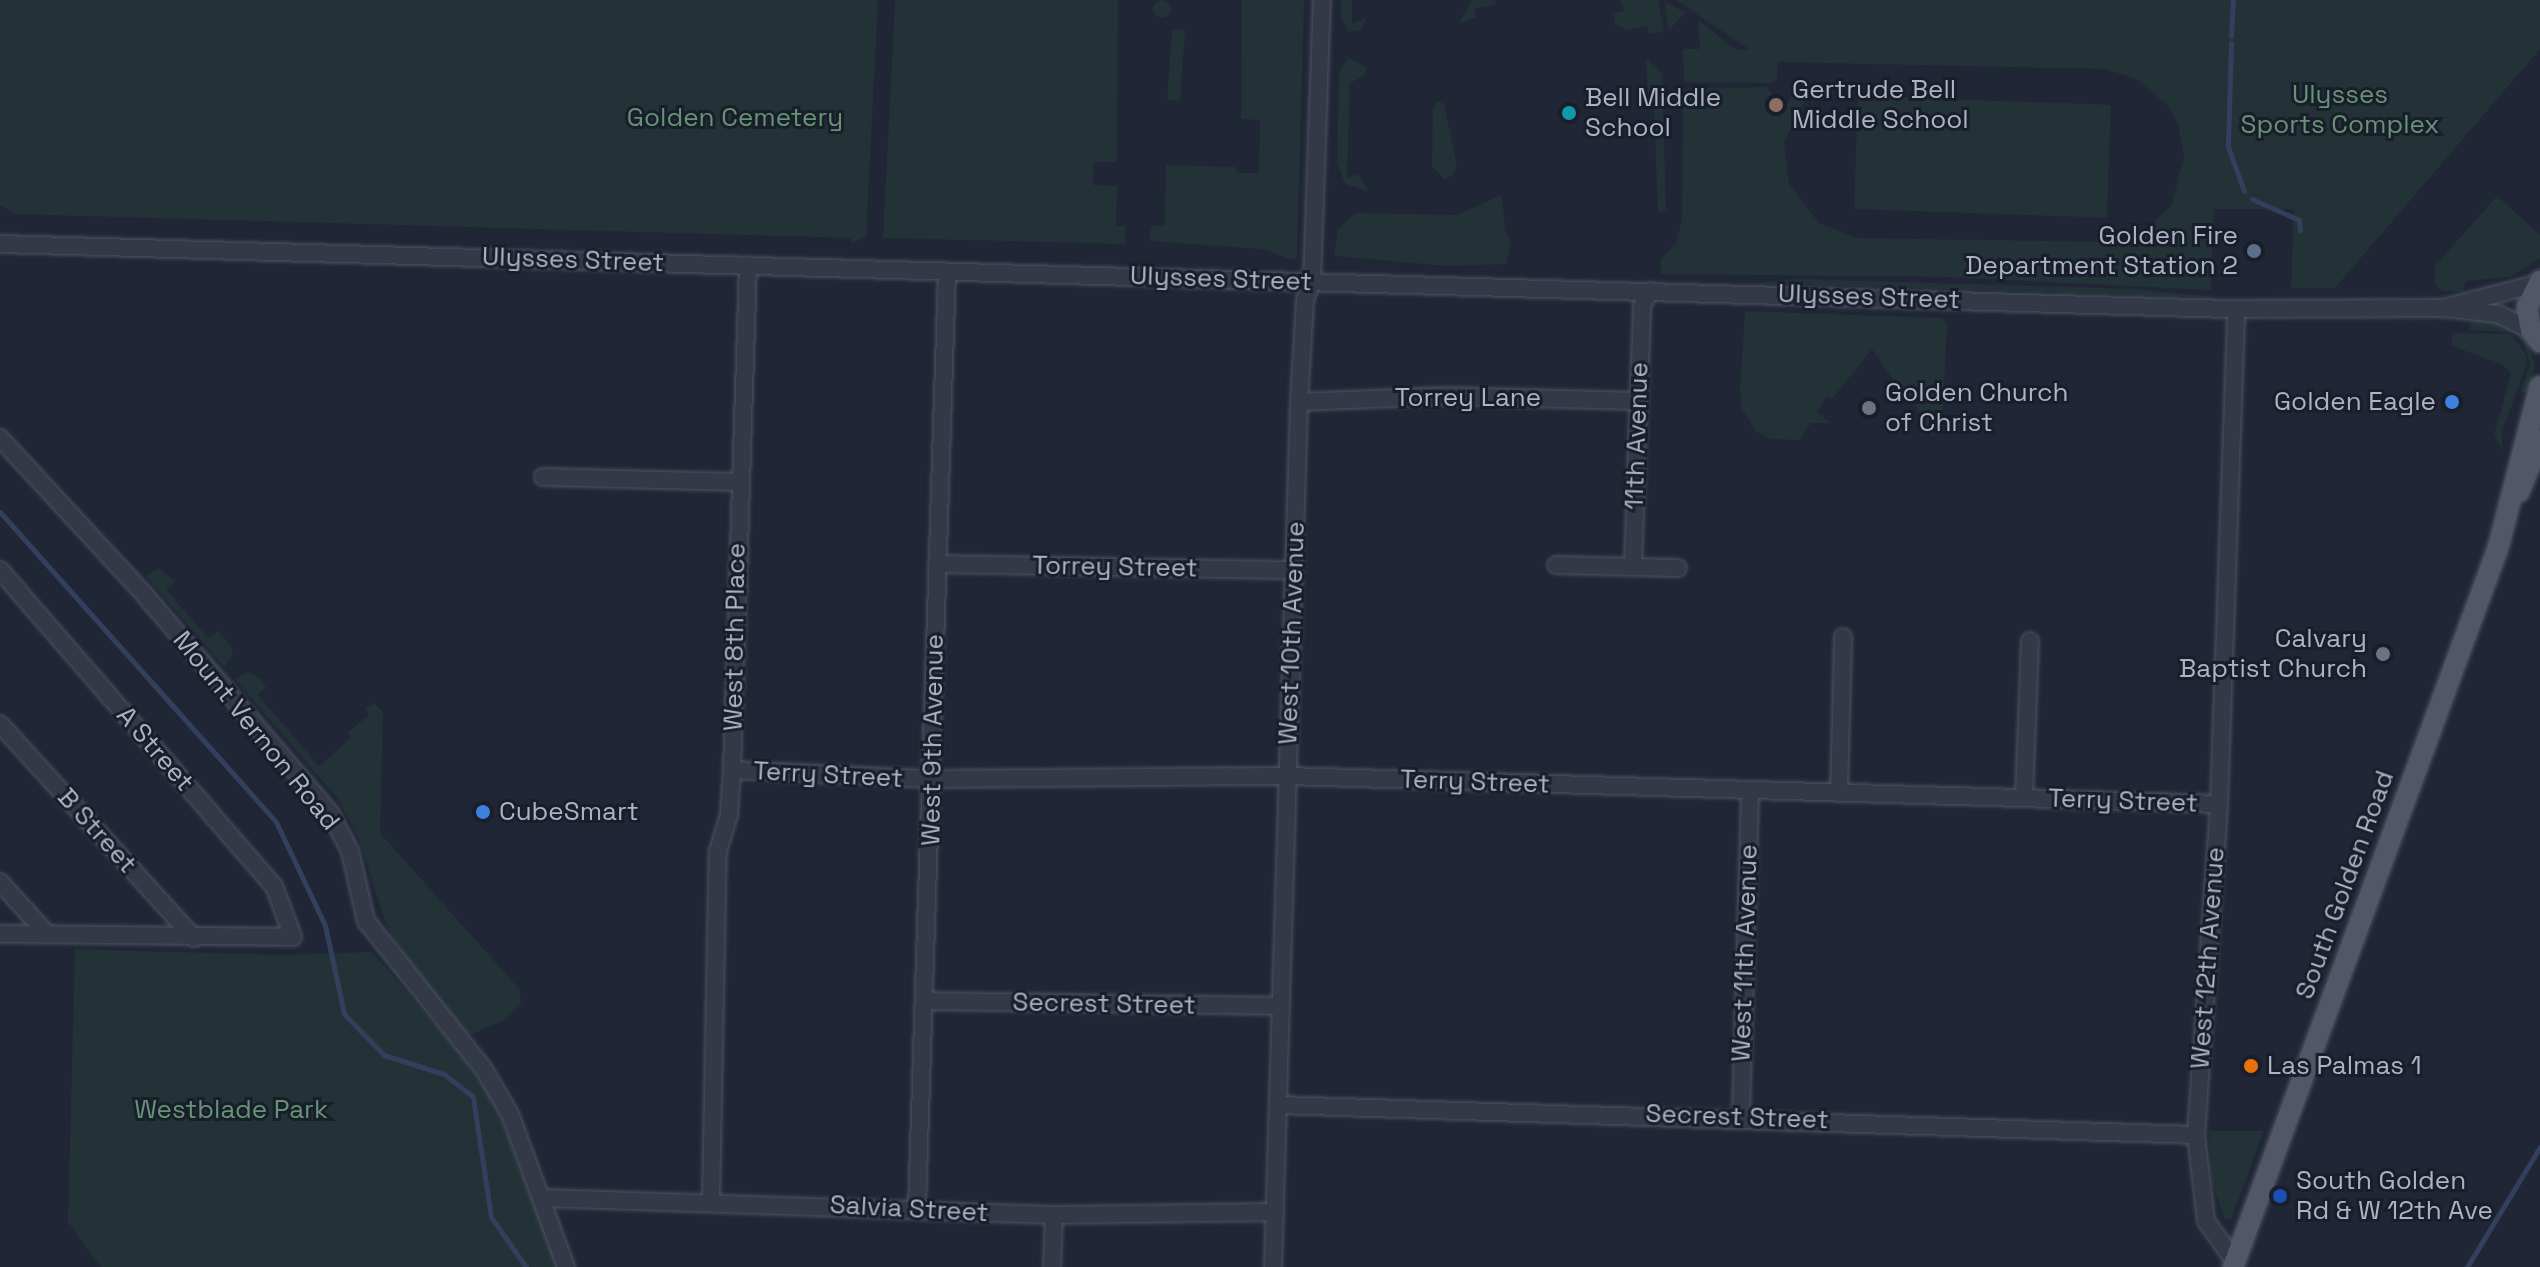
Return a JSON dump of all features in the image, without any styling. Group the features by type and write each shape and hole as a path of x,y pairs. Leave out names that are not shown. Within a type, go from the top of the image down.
{"main road":[{"path":"2536,336 2527,308 2538,283"},
{"name":"South Golden Road","path":"2506,521 2540,386"},
{"name":"South Golden Road","path":"2234,1264 2506,521 2540,441"}],"street":[{"name":"West 10th Avenue","path":"1273,1267 1299,402 1305,300 1312,282 1322,0"},
{"name":"Ulysses Street","path":"0,244 1312,282 1646,298 2236,309 2442,308 2498,314 2536,336"},
{"name":"West 8th Place","path":"711,1200 718,851 729,814 732,770 748,265"},
{"name":"West 9th Avenue","path":"917,1209 927,1001 947,271"},
{"name":"Ulysses Street","path":"2442,308 2538,283"},
{"name":"11th Avenue","path":"1633,566 1638,401 1646,298"},
{"name":"West 12th Avenue","path":"2234,1264 2206,1221 2196,1135 2219,804 2236,309"},
{"name":"Torrey Lane","path":"1299,402 1446,396 1638,401"},
{"name":"Mount Vernon Road","path":"0,438 143,593 330,813 350,851 366,921 483,1068 510,1114 566,1267"},
{"path":"543,477 739,482"},
{"name":"Torrey Street","path":"937,564 1294,570"},
{"path":"1556,565 1678,568"},
{"name":"A Street","path":"0,570 274,886 293,937 194,938"},
{"path":"1839,793 1843,637"},
{"path":"2024,798 2030,641"},
{"name":"B Street","path":"0,724 194,938"},
{"name":"Terry Street","path":"732,770 933,779 1287,776 2219,804"},
{"name":"West 11th Avenue","path":"1741,1116 1750,790"},
{"path":"0,882 47,934"},
{"path":"0,934 194,938"},
{"name":"Secrest Street","path":"927,1001 1280,1006"},
{"name":"Secrest Street","path":"1278,1105 1741,1116 2196,1135"},
{"name":"Salvia Street","path":"543,1198 711,1200 1054,1215 1275,1212"},
{"path":"1052,1267 1054,1215"}],"green space":[{"name":"Golden Cemetery","path":"0,0 878,0 866,237 851,243 851,238 15,214 0,205"},
{"path":"895,0 1118,0 1117,162 1094,162 1093,185 1117,186 1116,226 1125,226 1125,244 883,238"},
{"path":"1162,0 1171,9 1162,18 1153,9"},
{"path":"1242,0 1304,0 1297,257 1293,260 1263,249 1149,241 1151,226 1165,225 1166,165 1236,167 1236,173 1259,173 1260,120 1241,119"},
{"path":"1341,0 1352,0 1352,24 1366,18 1361,30 1349,32 1341,17"},
{"path":"1472,0 1495,0 1496,4 1474,9 1477,17 1459,24"},
{"path":"1621,0 1658,0 1664,31 1649,34 1647,26 1626,30 1615,24 1613,14 1624,11"},
{"path":"1664,0 1685,13 1669,30"},
{"name":"Ulysses Sports Complex","path":"1676,0 2540,0 2540,49 2335,288 2291,288 2294,209 2214,209 2211,290 1948,277 1661,274 1660,260 1676,243 1682,219 1683,89 1767,87 1778,103 1789,102 1792,93 1810,91 1784,141 1789,184 1819,223 1856,238 2122,242 2149,228 2172,204 2184,158 2178,124 2167,105 2137,79 2104,69 1778,62 1777,79 1772,83 1684,82 1683,49 1700,49 1698,20 1736,50 1749,49"},
{"path":"1172,29 1185,30 1180,101 1167,100"},
{"path":"1348,58 1366,67 1365,75 1350,83 1347,178 1358,174 1368,191 1345,184 1337,163 1339,72"},
{"path":"1646,58 1662,74 1666,210 1658,213 1654,101 1648,97"},
{"path":"1858,96 2111,105 2107,218 1854,209"},
{"path":"1438,101 1444,104 1457,165 1452,176 1444,179 1432,166 1433,107"},
{"path":"1502,195 1505,230 1511,241 1506,264 1447,266 1334,256 1338,229 1356,213 1457,215"},
{"path":"2497,196 2540,235 2540,258 2511,277 2466,281 2463,292 2442,291 2435,284 2435,266"},
{"path":"1798,279 2136,289 2210,297 1754,283"},
{"path":"1745,311 1942,318 1947,324 1942,430 1931,436 1915,404 1941,396 1907,400 1872,349 1832,399 1826,396 1817,412 1830,423 1811,423 1799,440 1770,439 1756,431 1742,409 1740,390"},
{"path":"2472,320 2494,320 2526,339 2535,366 2529,392 2520,392 2530,364 2524,343 2514,332 2469,330"},
{"path":"2452,333 2511,334 2525,352 2527,363 2502,432 2502,450 2494,435 2511,374 2502,364 2452,346"},
{"path":"158,568 175,581 166,589 208,638 218,631 231,646 233,655 224,667 146,576"},
{"path":"248,672 260,678 266,687 258,695 319,766 351,738 347,733 369,715 365,708 374,703 383,712 380,833 520,990 521,1004 506,1019 468,1036 419,977 387,927 359,839 338,799 235,679"},
{"name":"Westblade Park","path":"75,949 278,955 372,952 458,1050 495,1104 559,1267 101,1267 68,1222"},
{"path":"2209,1131 2264,1131 2231,1220 2225,1219 2212,1183"}],"waterway":[{"path":"2231,36 2233,0"},
{"path":"2231,43 2228,147 2244,191"},
{"path":"2252,199 2299,220 2300,230"},
{"path":"0,512 276,822 325,925 344,1014 384,1055 444,1074 473,1097 491,1217 526,1267"},
{"path":"2467,1267 2540,1147"}],"place":[{"name":"Gertrude Bell Middle School","path":"1776,105"},
{"name":"Bell Middle School","path":"1569,113"},
{"name":"Golden Fire Department Station 2","path":"2254,251"},
{"name":"Golden Eagle","path":"2452,402"},
{"name":"Golden Church of Christ","path":"1869,408"},
{"name":"Calvary Baptist Church","path":"2383,654"},
{"name":"CubeSmart","path":"483,812"},
{"name":"Las Palmas 1","path":"2251,1066"},
{"name":"South Golden Rd & W 12th Ave","path":"2280,1196"}]}
